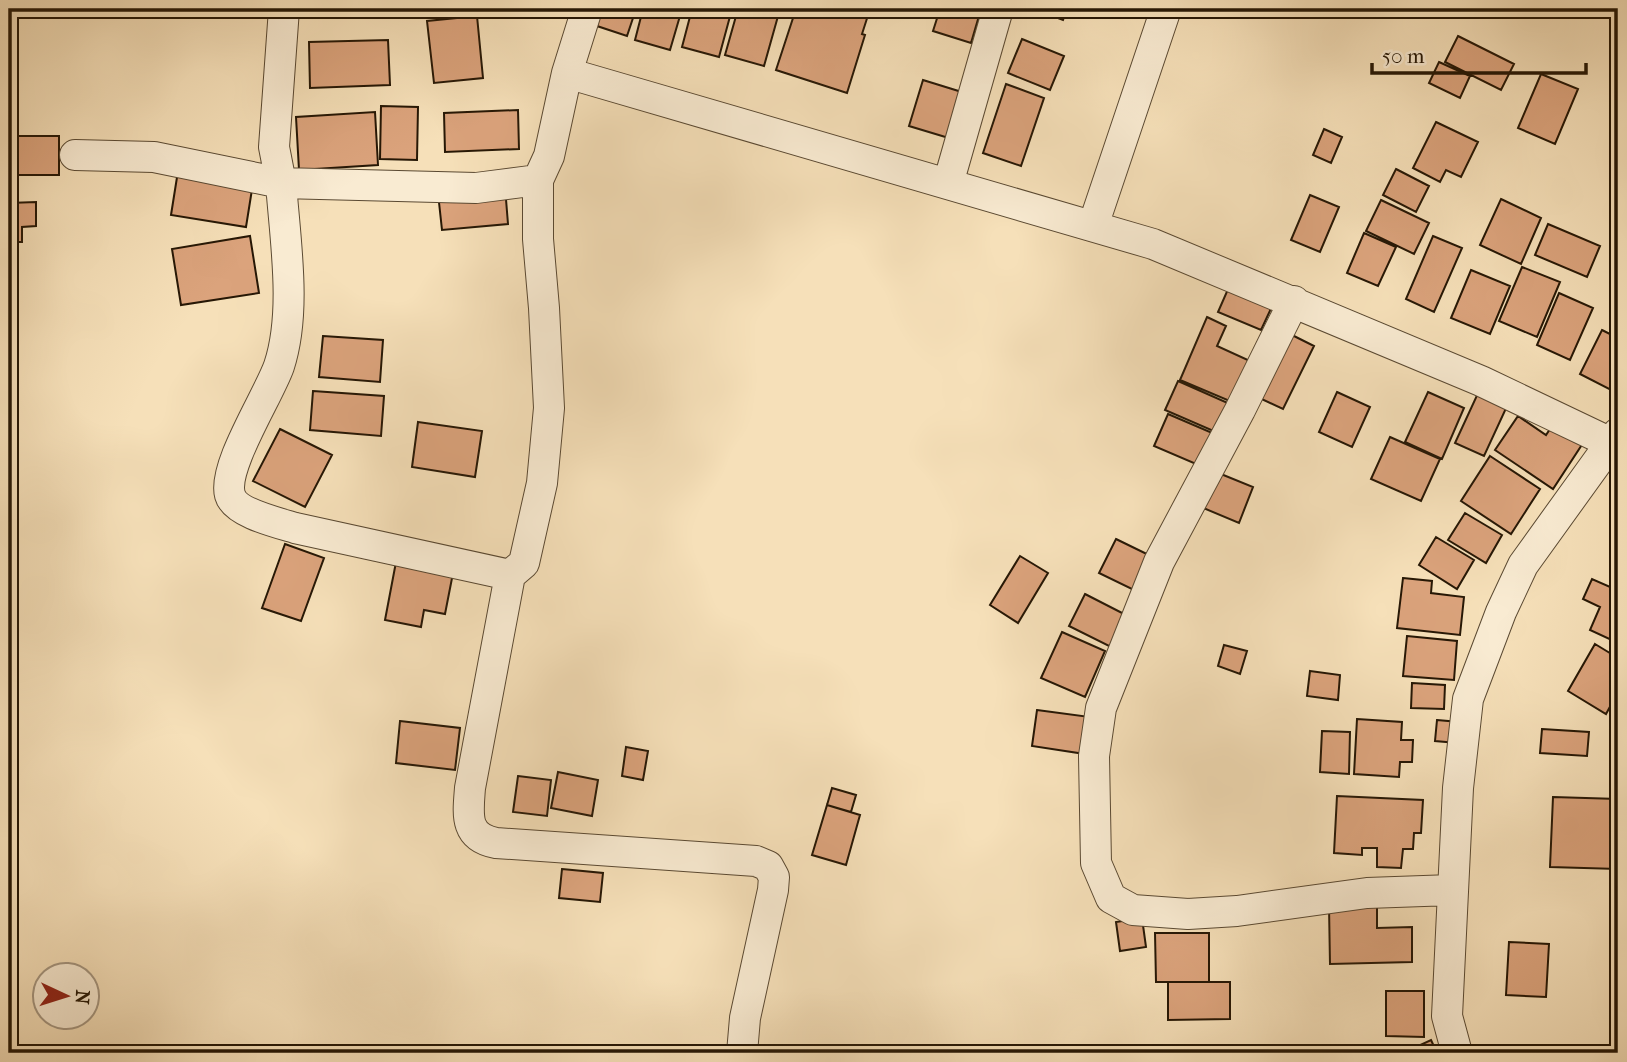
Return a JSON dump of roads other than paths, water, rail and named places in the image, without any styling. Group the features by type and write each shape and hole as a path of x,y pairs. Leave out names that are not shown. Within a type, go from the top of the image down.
{"street":[{"path":"284,9 274,147 281,183 288,317 279,365 237,458 230,480 231,499 243,509 296,528 510,575"},
{"path":"587,9 567,73 549,156 538,180 538,239 549,408 542,483 524,563 510,575 470,788 470,824 476,834 486,841 496,843 756,861 768,866 774,877 773,890 745,1018 742,1053"},
{"path":"948,184 998,9"},
{"path":"1093,226 1166,9"},
{"path":"567,73 1153,244 1615,438 1523,565 1501,612 1468,699 1458,788 1447,1016 1457,1053"},
{"path":"75,155 154,158 281,183 476,188 538,180"},
{"path":"1294,301 1240,410 1159,562 1101,708 1094,756 1096,863 1111,898 1133,910 1146,911 1188,914 1237,911 1367,893 1452,890"}]}
